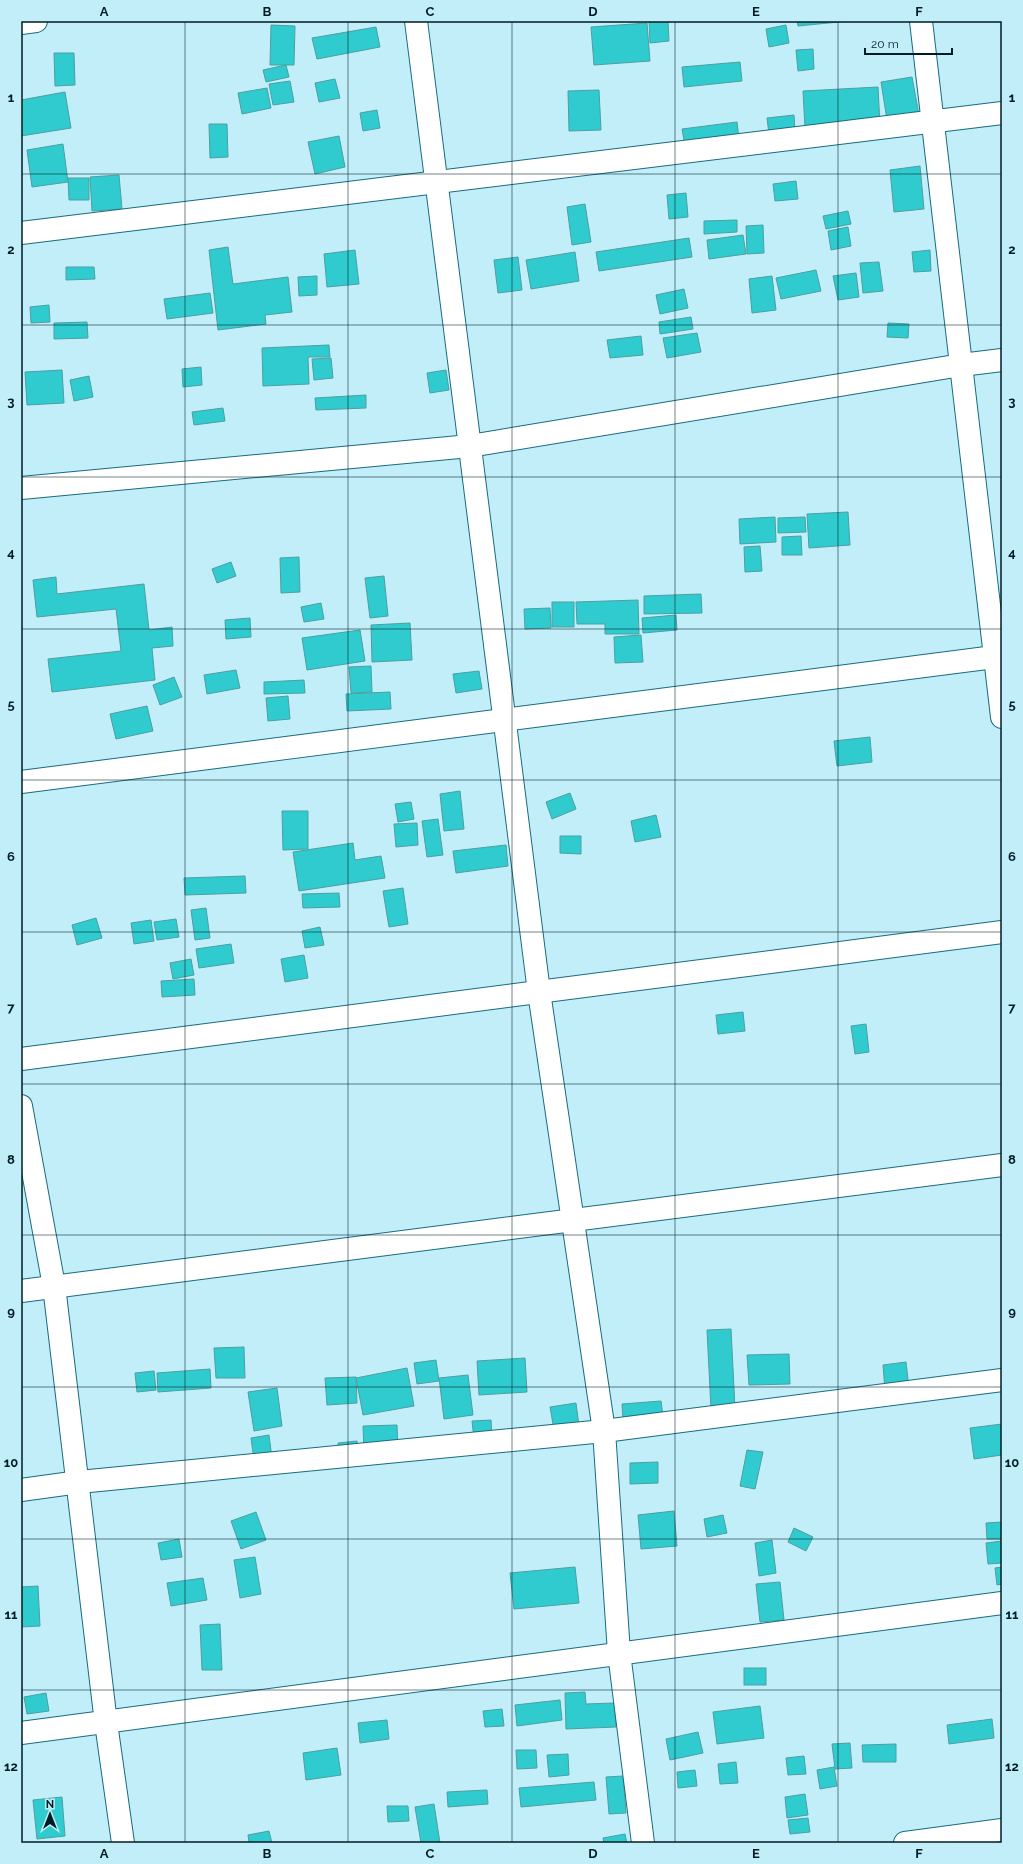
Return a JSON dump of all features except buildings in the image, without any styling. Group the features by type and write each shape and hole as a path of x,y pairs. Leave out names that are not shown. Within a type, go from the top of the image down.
{"street":[{"path":"21,23 36,21"},
{"path":"416,21 539,992 604,1431 619,1653 643,1843"},
{"path":"921,21 961,365 998,657 1002,717"},
{"path":"21,232 1002,113"},
{"path":"21,488 470,446 961,365 1002,360"},
{"path":"21,782 998,657"},
{"path":"21,1059 1002,932"},
{"path":"21,1106 54,1286 79,1482 106,1723 123,1843"},
{"path":"21,1291 1002,1165"},
{"path":"21,1490 79,1482 604,1431 1002,1380"},
{"path":"21,1733 106,1723 619,1653 1002,1603"},
{"path":"905,1843 1002,1830"}]}
